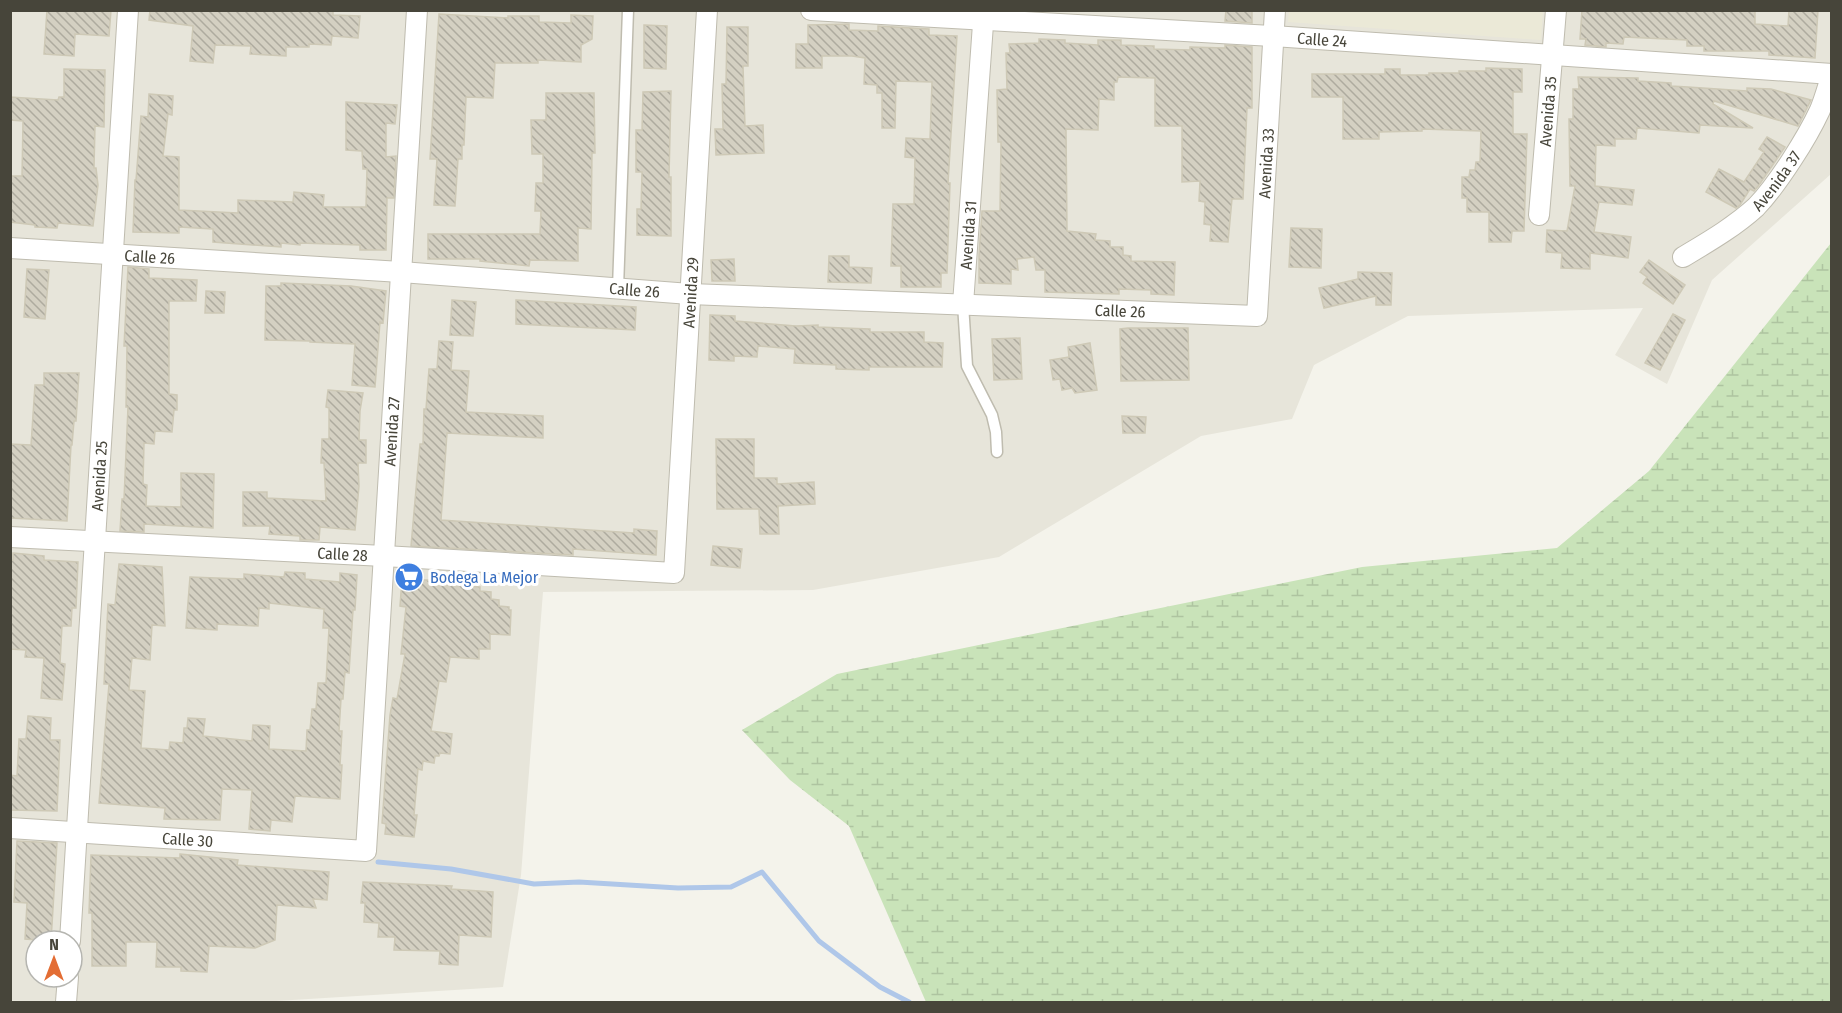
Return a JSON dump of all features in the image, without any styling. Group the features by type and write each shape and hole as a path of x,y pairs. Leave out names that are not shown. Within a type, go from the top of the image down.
{"street":[{"name":"Avenida 25","path":"71,929 128,10"},
{"name":"Avenida 27","path":"366,851 417,10"},
{"name":"Avenida 29","path":"674,573 707,10"},
{"name":"Calle 24","path":"811,10 983,15 1832,74"},
{"name":"Avenida 33","path":"1257,316 1275,10"},
{"name":"Avenida 35","path":"1539,215 1556,10"},
{"name":"Avenida 31","path":"963,304 983,15"},
{"name":"Avenida 37","path":"1683,257 1724,232 1756,206 1803,139 1820,109 1832,74"},
{"name":"Calle 26","path":"10,248 401,272 690,294 1257,316"},
{"name":"Calle 28","path":"10,537 674,573"},
{"name":"Calle 30","path":"10,828 366,851"}],"lane":[{"path":"618,288 628,10"},
{"name":"Avenida 31","path":"963,304 967,366 992,415 997,452"}],"shaded area":[{"path":"1289,10 1543,11 1541,40 1288,22"},
{"path":"10,11 1831,11 1831,174 1712,280 1667,384 1615,355 1643,308 1408,316 1314,365 1292,419 1201,436 999,557 813,590 543,592 521,875 503,987 260,1002 11,1002"}],"green space":[{"path":"1831,243 1831,1002 926,1002 849,826 790,780 742,730 837,674 1362,567 1557,548 1649,471"}],"building":[{"path":"47,10 111,10 109,36 75,34 74,56 44,54"},
{"path":"150,10 333,10 333,15 360,16 358,38 332,36 331,45 309,44 309,47 286,47 286,56 250,54 251,46 215,45 213,63 190,61 193,26 149,20"},
{"path":"1226,10 1252,10 1252,23 1225,21"},
{"path":"1582,10 1755,10 1755,24 1788,26 1789,10 1818,10 1815,58 1769,55 1769,51 1704,51 1704,46 1687,46 1687,40 1624,37 1623,44 1606,43 1606,47 1585,45 1586,39 1580,39"},
{"path":"439,14 508,18 508,16 539,16 539,22 571,23 571,15 593,16 592,39 581,45 581,62 538,60 538,63 495,63 493,98 466,97 464,145 462,145 462,159 458,159 455,206 434,205 437,159 430,159"},
{"path":"849,24 849,30 878,31 878,26 929,29 929,35 957,36 948,183 950,183 947,273 941,273 941,287 901,287 901,266 891,266 893,204 914,204 915,158 905,157 906,138 930,139 932,82 896,81 895,128 882,128 882,93 877,93 877,85 864,84 865,58 822,56 822,68 796,68 796,44 808,44 808,25"},
{"path":"644,25 667,26 666,69 644,68"},
{"path":"727,27 748,27 748,66 743,66 745,126 763,125 764,153 716,155 715,129 723,129 722,84 726,84"},
{"path":"1039,39 1098,45 1098,40 1121,40 1121,45 1154,46 1154,49 1190,50 1190,47 1225,48 1225,45 1252,47 1252,108 1247,108 1243,199 1232,199 1228,242 1210,241 1211,225 1204,224 1205,202 1199,201 1200,181 1182,182 1182,126 1155,126 1155,78 1118,77 1117,82 1114,82 1114,100 1099,99 1098,130 1066,129 1067,231 1096,234 1095,240 1110,241 1110,247 1123,247 1123,255 1131,256 1131,261 1175,262 1174,295 1151,294 1151,290 1119,289 1119,294 1045,292 1045,270 1036,270 1034,257 1017,259 1018,270 1011,269 1011,284 979,283 982,211 1000,211 1001,142 998,142 997,90 1007,89 1006,53 1010,53 1009,44 1039,43"},
{"path":"1486,68 1522,69 1522,92 1513,92 1513,134 1527,134 1524,231 1512,231 1511,242 1489,242 1489,212 1467,212 1467,198 1462,198 1462,177 1469,177 1470,170 1475,170 1476,162 1480,162 1481,131 1422,129 1422,131 1379,132 1379,139 1343,139 1343,97 1312,97 1312,74 1385,74 1385,69 1400,69 1400,75 1429,75 1429,73 1486,71"},
{"path":"64,69 105,70 104,127 95,126 94,168 96,168 98,185 93,226 58,223 57,228 35,227 35,225 10,222 10,176 22,176 23,121 10,120 10,97 58,100 59,97 64,97"},
{"path":"1578,77 1638,78 1638,81 1671,83 1671,86 1747,91 1747,88 1771,89 1811,100 1798,126 1714,101 1713,104 1753,128 1700,125 1699,133 1637,128 1636,139 1615,139 1615,146 1596,145 1595,186 1634,190 1632,205 1599,202 1594,232 1631,237 1628,258 1590,253 1590,269 1561,268 1562,253 1546,252 1547,230 1567,231 1575,186 1570,186 1569,119 1573,119 1573,89 1579,89"},
{"path":"671,91 669,177 671,177 671,236 637,235 637,209 641,209 642,172 636,172 636,130 642,130 643,92"},
{"path":"546,93 594,93 595,153 592,153 591,229 578,228 578,261 530,260 529,266 480,261 480,259 428,259 428,234 540,234 541,211 535,211 536,183 543,183 543,154 532,154 531,120 546,120"},
{"path":"149,94 173,96 172,115 168,114 163,156 179,157 179,210 238,213 238,200 293,202 294,192 324,195 323,207 366,207 367,169 363,169 362,151 346,150 346,102 397,105 395,124 386,123 386,157 396,156 396,158 394,198 387,198 386,250 360,250 360,245 281,243 281,247 213,242 213,229 179,227 179,233 133,232 141,116 148,117"},
{"path":"1767,137 1785,147 1759,185 1754,191 1750,189 1740,205 1736,208 1706,192 1719,169 1744,182 1764,152 1759,149"},
{"path":"1291,228 1322,229 1321,268 1289,267"},
{"path":"829,256 849,256 849,267 872,268 871,283 828,282"},
{"path":"734,259 735,281 712,281 711,260"},
{"path":"1649,260 1685,285 1673,304 1643,283 1647,277 1640,272"},
{"path":"128,267 149,269 149,278 197,280 196,301 169,301 169,394 177,395 177,410 174,410 172,432 155,431 154,444 144,443 143,484 147,485 146,506 181,507 181,473 214,474 213,528 144,524 144,532 120,531 122,499 124,499 128,407 126,407 127,346 124,346"},
{"path":"27,269 49,270 45,319 24,317"},
{"path":"1358,272 1392,273 1391,305 1376,305 1376,296 1324,308 1319,288 1358,279"},
{"path":"281,283 351,286 386,291 383,323 380,322 375,387 352,385 355,344 265,340 266,286 281,286"},
{"path":"206,291 225,292 224,313 205,313"},
{"path":"452,300 476,302 473,336 450,335"},
{"path":"516,300 636,307 635,330 516,324"},
{"path":"1673,314 1685,320 1660,370 1645,363"},
{"path":"710,315 735,316 735,321 870,329 870,332 924,332 924,342 943,343 942,367 836,369 836,365 794,363 795,349 758,346 757,357 734,356 734,361 709,360"},
{"path":"1188,328 1189,380 1121,381 1120,329"},
{"path":"1020,338 1022,379 994,380 992,339"},
{"path":"439,341 453,342 451,370 469,371 466,412 543,416 543,438 447,433 441,520 634,533 634,529 657,531 656,555 573,549 573,555 411,546 429,369 437,369"},
{"path":"1090,343 1097,390 1075,393 1072,388 1062,390 1060,379 1053,380 1050,360 1069,357 1068,347"},
{"path":"44,373 79,373 76,421 74,421 71,445 67,521 10,518 10,444 31,445 35,385 44,385"},
{"path":"328,390 363,393 359,440 366,440 366,463 358,463 359,486 355,530 320,527 319,540 300,540 300,536 269,534 270,526 243,526 243,492 267,492 267,498 326,501 324,463 321,463 322,439 329,439 329,408 326,407"},
{"path":"1122,416 1146,417 1145,433 1123,433"},
{"path":"716,439 754,439 754,478 777,478 777,484 814,482 815,504 778,506 779,534 760,534 759,509 717,509"},
{"path":"713,546 742,549 740,568 711,565"},
{"path":"13,553 44,556 44,560 78,562 76,608 72,608 71,626 62,626 60,663 65,664 62,700 41,698 44,658 25,657 26,650 10,649 10,560 13,560"},
{"path":"119,564 162,567 165,626 152,625 150,660 132,658 129,690 145,691 141,748 169,750 170,742 183,743 184,728 187,728 188,718 205,719 203,736 252,741 253,725 270,726 269,749 306,751 307,730 310,730 312,709 316,709 318,683 326,683 329,628 323,628 324,609 269,603 269,609 259,608 258,626 217,624 217,630 186,628 190,577 244,579 244,574 284,577 285,572 305,573 305,579 340,582 340,573 357,575 349,673 345,672 343,699 341,699 340,799 295,796 292,822 271,820 270,831 249,829 252,790 222,789 220,820 164,819 165,808 99,803 109,684 104,684 108,604 115,605"},
{"path":"402,579 448,581 448,585 480,587 480,591 491,592 491,599 499,600 499,606 509,607 511,610 510,635 490,634 490,649 479,649 479,659 450,657 446,682 439,681 431,731 452,734 450,754 440,753 439,756 435,756 434,763 423,761 422,770 418,769 414,837 385,834 386,824 382,823 390,715 393,698 397,699 405,654 401,654 406,607 400,606"},
{"path":"28,716 51,718 50,740 60,740 57,811 10,810 10,775 17,776 19,739 26,739"},
{"path":"17,841 57,843 52,929 26,929 27,903 14,902"},
{"path":"180,854 238,860 237,865 329,872 327,900 313,899 316,908 277,905 275,940 255,948 209,946 207,972 181,971 181,967 156,967 157,942 126,942 126,966 92,966 92,913 89,913 91,855 180,858"},
{"path":"363,882 452,886 451,889 493,892 491,937 459,935 458,965 439,964 440,951 394,950 395,937 378,937 379,923 364,922 365,903 361,903"}],"waterway":[{"path":"378,862 451,869 534,884 579,882 678,888 731,887 762,872 819,941 880,987 909,1002"}],"place":[{"name":"Bodega La Mejor","path":"409,577"}]}
